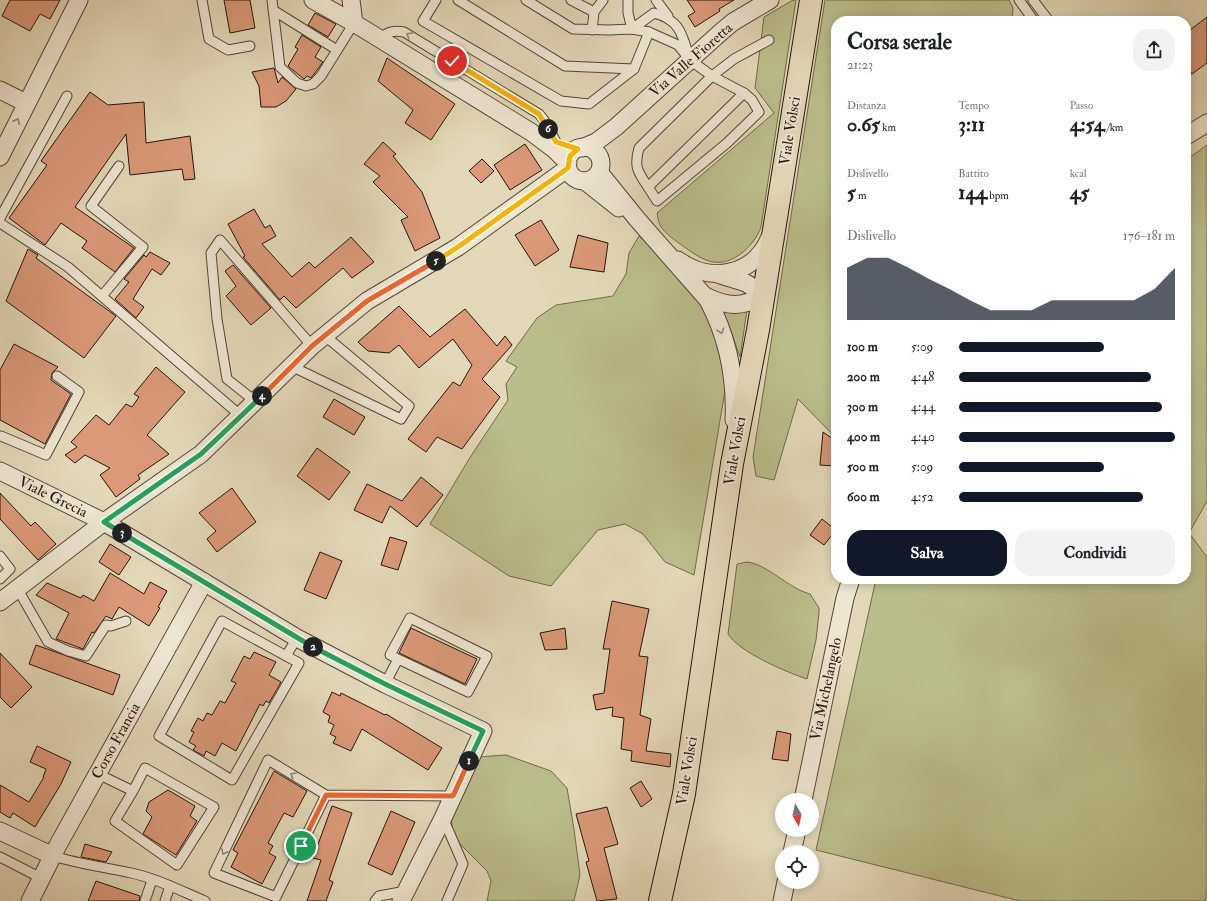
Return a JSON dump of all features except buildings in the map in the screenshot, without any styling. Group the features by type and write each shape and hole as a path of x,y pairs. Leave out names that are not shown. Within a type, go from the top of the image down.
{"main road":[{"name":"Viale Volsci","path":"660,901 684,794 732,464 764,294 811,0"}],"street":[{"path":"0,157 79,0"},
{"path":"313,0 354,23 531,132 555,150 574,173 647,231 679,261 693,269 746,283 764,294 751,302 739,306 714,301 705,296"},
{"path":"351,0 354,23"},
{"name":"Via Valle Fioretta","path":"580,148 596,142 616,127 733,22 770,0"},
{"path":"0,90 26,103"},
{"path":"1191,133 1207,123"},
{"name":"Via Valle Fioretta","path":"600,166 616,127"},
{"path":"531,132 556,142 593,150 600,166 647,231"},
{"path":"574,173 570,156 580,148"},
{"path":"0,602 104,522 201,454 318,340 367,301 458,247 519,203 574,173 592,180 600,166"},
{"path":"716,274 740,269 754,261 766,247 775,224"},
{"path":"664,248 705,296 715,314 730,358 734,386 732,464"},
{"name":"Viale Grecia","path":"0,471 104,522 297,638 385,684 483,731 453,796"},
{"name":"Corso Francia","path":"30,901 53,856 204,582"},
{"name":"Via Michelangelo","path":"804,793 850,584"},
{"path":"404,896 453,796"},
{"path":"0,831 53,856"},
{"path":"782,901 785,889"}],"lane":[{"path":"202,0 209,39 228,50 250,46"},
{"path":"272,0 280,67 297,83 306,86 313,84 321,76 354,23"},
{"path":"436,0 423,21 561,101 589,104 634,69 649,32"},
{"path":"458,0 565,66 634,69"},
{"path":"526,0 573,29 632,29 649,32 678,45 690,60 712,76 744,93 752,100 759,112 733,138 657,201 639,174 635,162 639,148 712,76 734,59 769,40"},
{"path":"571,0 594,12"},
{"path":"592,30 594,12 603,0"},
{"path":"628,0 628,13 632,29"},
{"path":"656,0 679,28 684,38 690,60"},
{"path":"1019,0 1030,16"},
{"path":"1033,0 1045,16"},
{"path":"273,10 337,50"},
{"path":"632,29 654,13 668,16"},
{"path":"380,39 386,33 393,30 404,32 539,114 556,142"},
{"path":"648,187 744,93"},
{"path":"0,218 67,96"},
{"path":"102,296 143,246 91,206 119,166"},
{"path":"0,223 68,267 241,416"},
{"path":"256,402 226,379 216,319 211,253 220,240 318,340 409,406 400,419 291,366"},
{"path":"0,436 46,455 79,392 57,376"},
{"path":"0,556 10,570 0,579"},
{"path":"17,588 48,642 68,651 86,656 106,625 111,626 126,620"},
{"path":"410,618 487,656 468,692 398,659 390,655 410,618"},
{"path":"222,622 286,656 299,663 232,780 158,736 222,622"},
{"path":"286,656 297,638"},
{"path":"385,684 398,659"},
{"path":"326,795 276,897 214,873 268,760 326,795 453,796"},
{"path":"145,768 214,807 178,865 115,821 132,791 145,768"},
{"path":"98,774 132,791"},
{"path":"443,818 463,864 447,901"},
{"path":"53,856 76,863 132,873 170,886 205,901"},
{"path":"0,858 41,878"},
{"path":"144,901 152,880"},
{"path":"165,901 170,886"},
{"path":"375,901 379,896 404,896"}],"green space":[{"path":"793,0 796,0 761,227 753,242 740,255 723,262 706,260 691,252 667,234 659,224 657,213 774,113 755,88 764,17"},
{"path":"825,0 1009,0 1013,8 1012,16 831,16 831,433 798,399 774,480 756,476 753,457"},
{"path":"1207,145 1207,501 1191,529 1191,156"},
{"path":"639,236 666,262 702,306 719,340 725,361 726,385 694,575 665,562 643,534 625,524 598,530 551,586 509,576 430,524 469,459 508,400 506,384 517,367 506,361 537,318 556,305 613,296 626,274 629,253"},
{"path":"719,306 747,310 740,357 728,323"},
{"path":"1191,536 1207,557 1207,894 1205,901 1020,901 819,851 819,845 817,845 875,584 1191,584"},
{"path":"747,562 770,571 794,587 810,594 819,608 816,640 807,679 787,672 764,661 742,648 728,634 737,564"},
{"path":"506,755 551,771 567,788 580,875 574,901 487,901 491,881 487,871 460,844 453,833 451,816 478,757"}],"route":[{"path":"301,846 326,795 453,796 483,731 385,684 297,638 104,522 201,454 312,346 367,301 458,247 568,168 570,156 578,149 556,142 539,114 452,61"}]}
